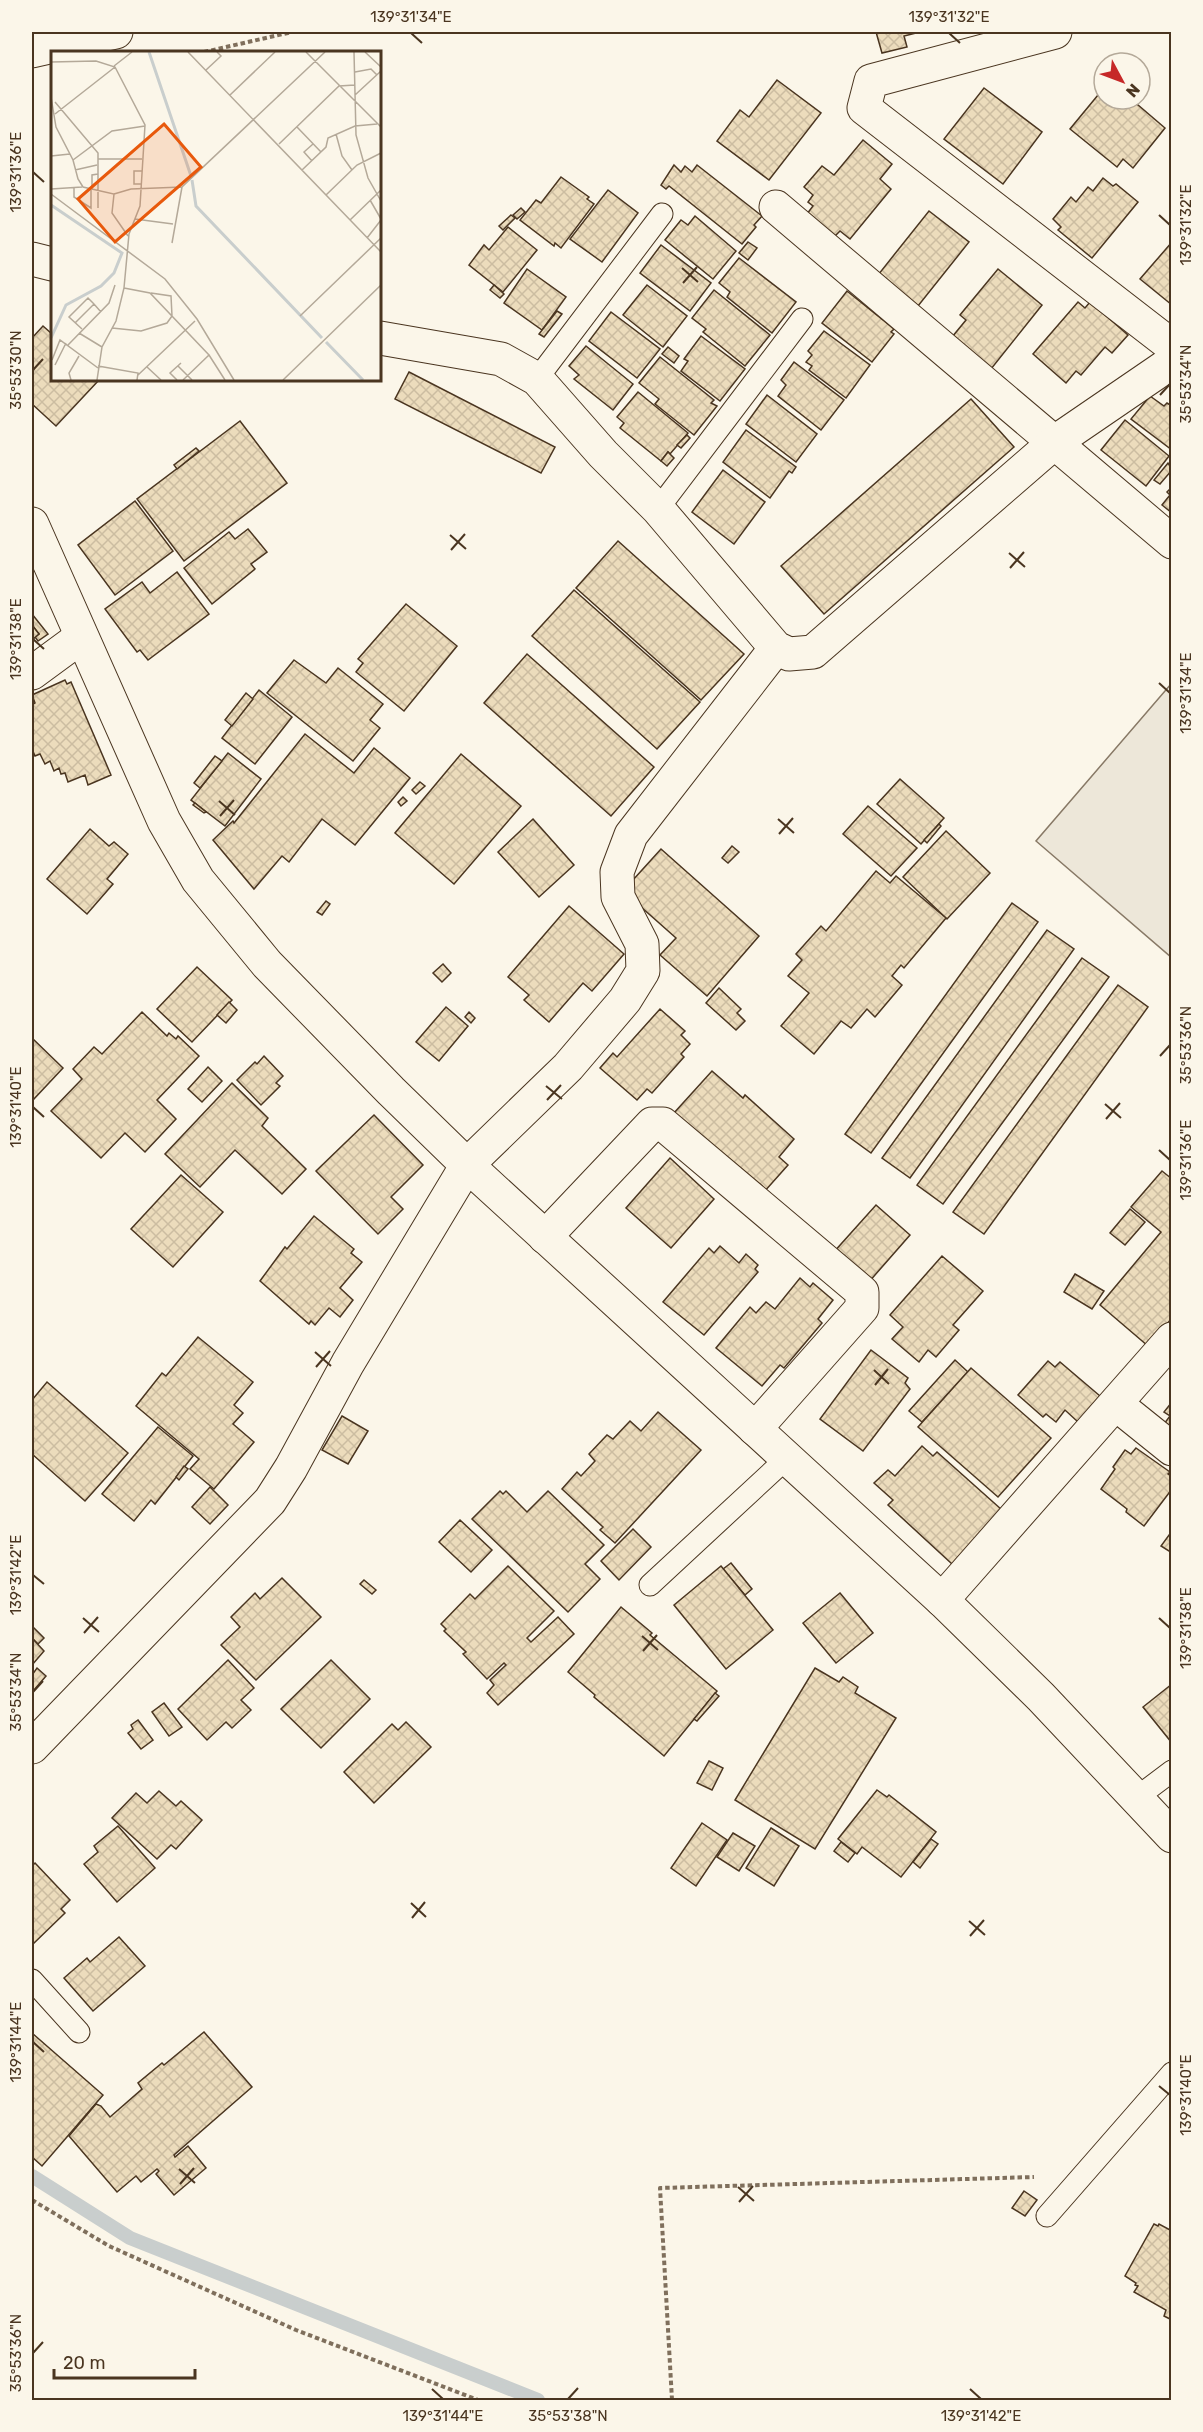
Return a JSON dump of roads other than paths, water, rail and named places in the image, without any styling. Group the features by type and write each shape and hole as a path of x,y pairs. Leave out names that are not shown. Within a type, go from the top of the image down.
{"main road":[{"path":"32,51 116,32"},
{"path":"381,338 501,359 537,379 603,454 658,509 776,648 789,654 813,652 1055,442 1167,367 864,108 871,81 1055,32"},
{"path":"776,207 1172,542"},
{"path":"32,259 51,264"},
{"path":"32,524 164,821 198,880 267,964 467,1165 942,1600 1041,1697 1172,1836"},
{"path":"32,673 81,637"},
{"path":"32,1748 270,1501 291,1468 348,1363 467,1165 568,1067 625,1000 643,971 642,944 618,897 617,872 631,835 776,648"},
{"path":"544,1237 652,1124 663,1124 862,1292 862,1308 755,1429"},
{"path":"942,1600 1172,1339"},
{"path":"1116,1404 1172,1449"}],"lane":[{"path":"537,379 662,214"},
{"path":"658,509 802,319"},
{"path":"650,1585 787,1458"},
{"path":"1136,1798 1172,1771"},
{"path":"32,1980 79,2032"},
{"path":"1047,2216 1172,2073"}],"waterway":[{"path":"32,2176 130,2238 538,2400"}]}
